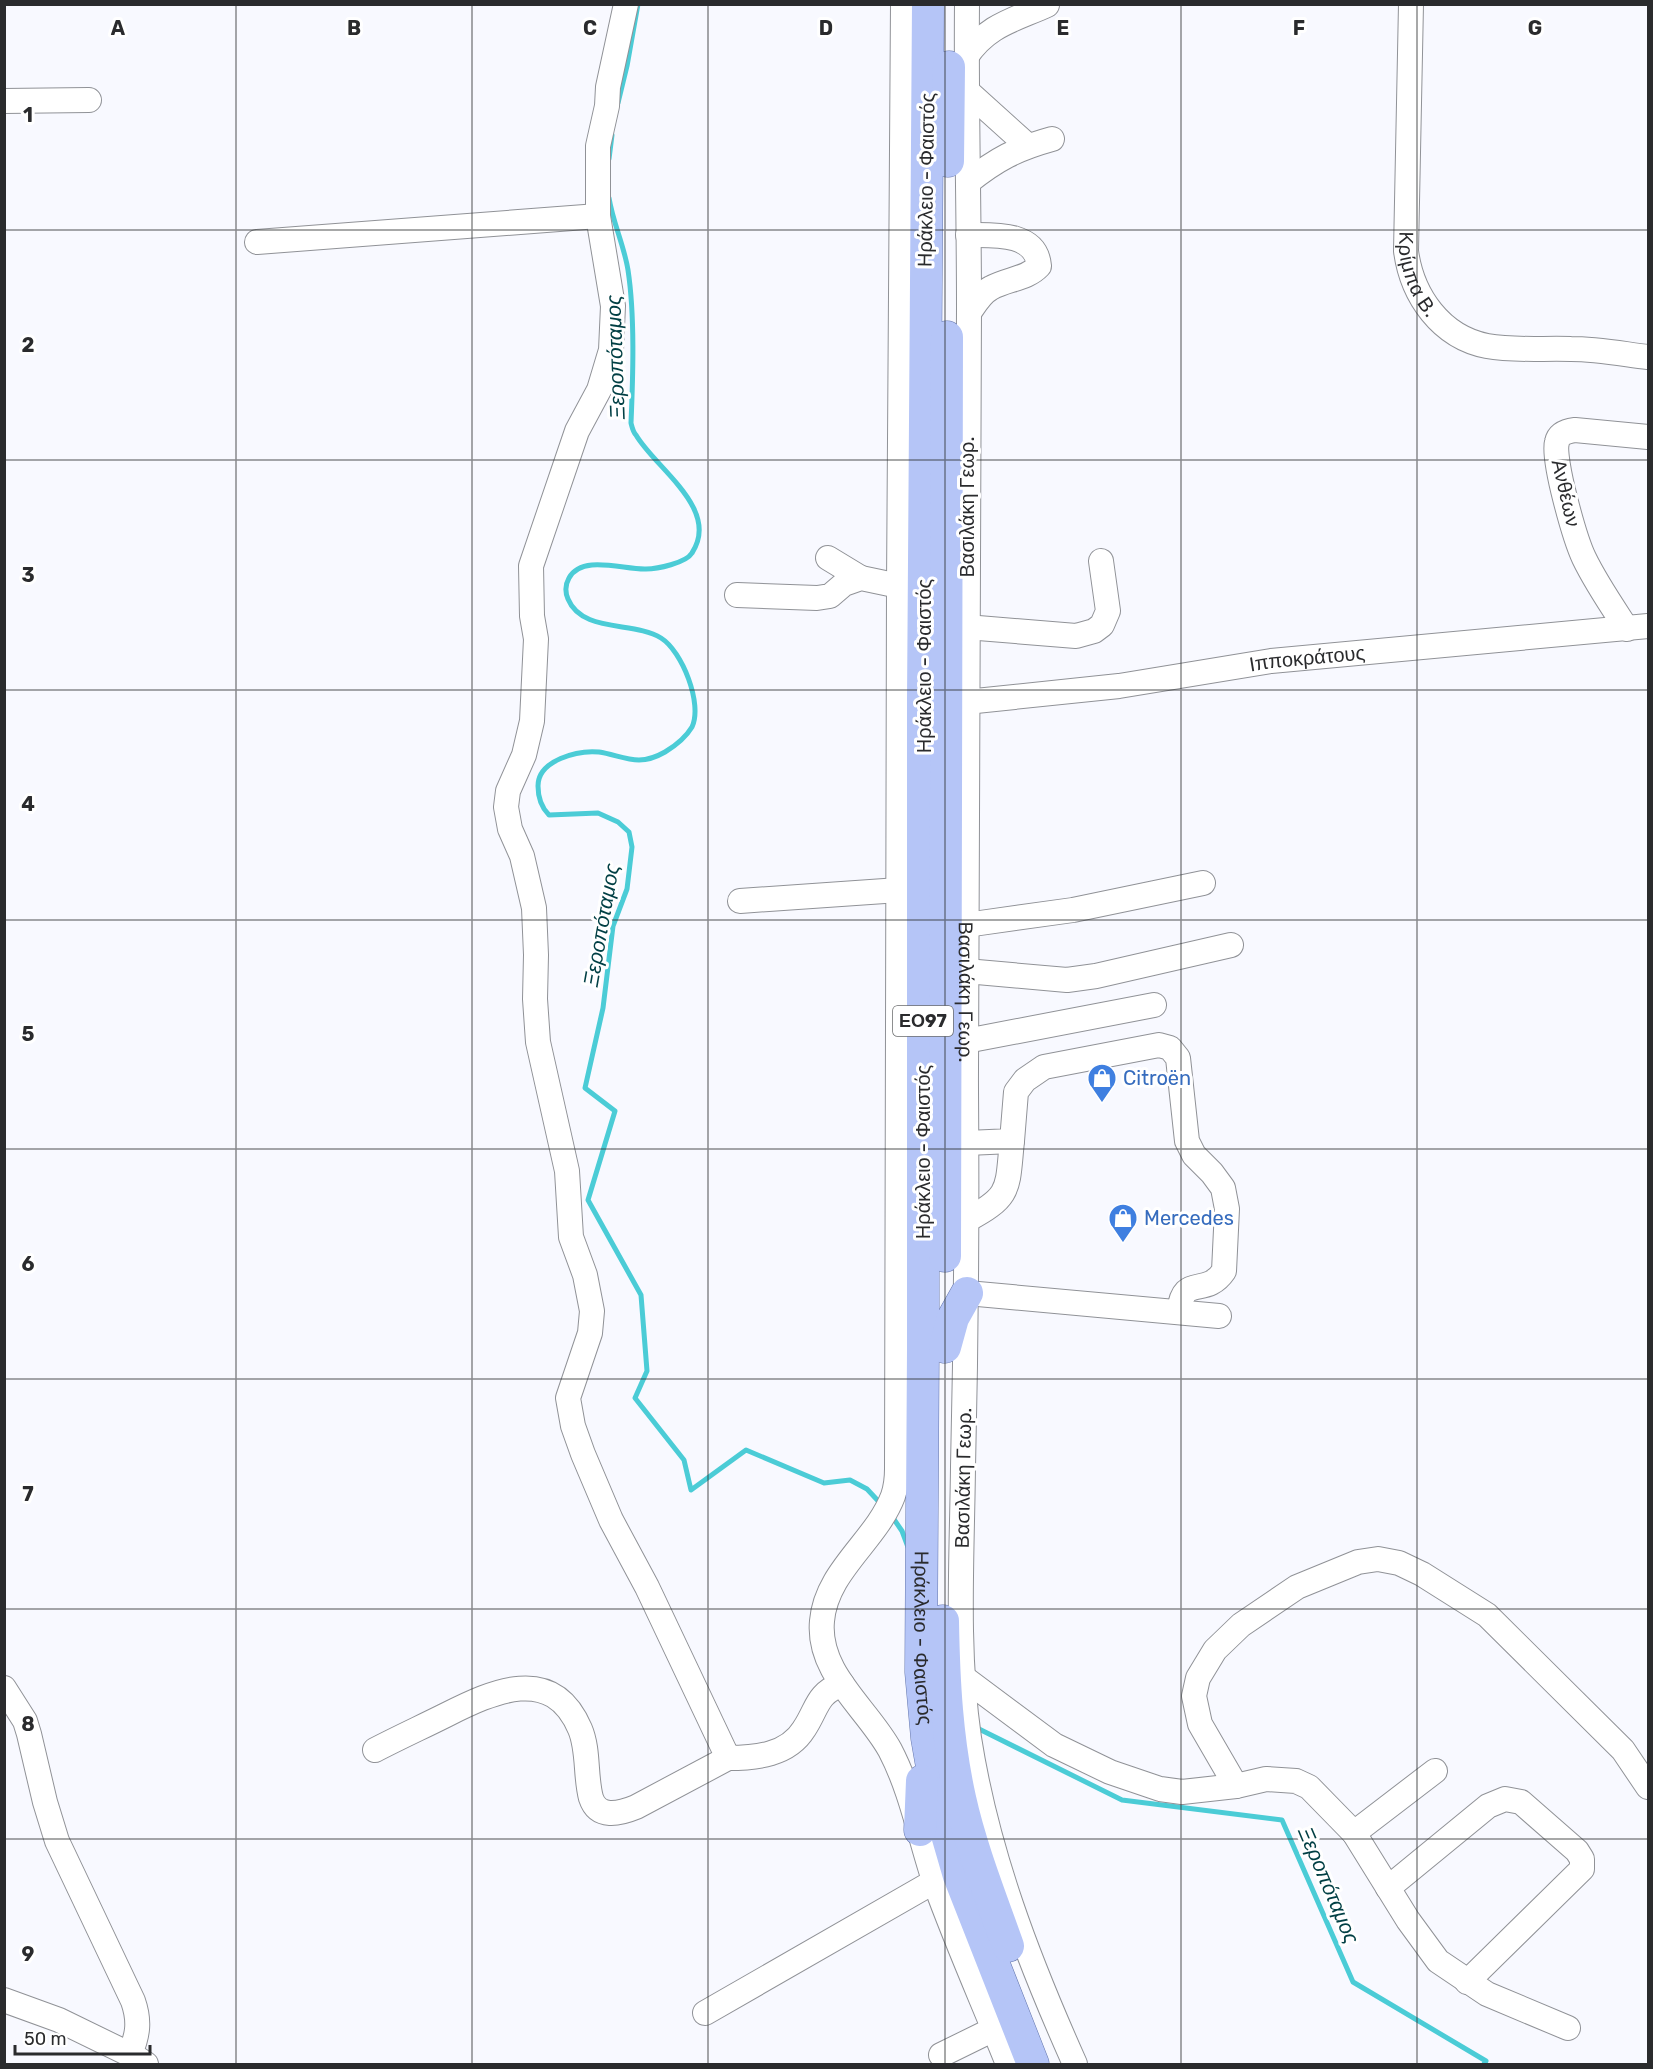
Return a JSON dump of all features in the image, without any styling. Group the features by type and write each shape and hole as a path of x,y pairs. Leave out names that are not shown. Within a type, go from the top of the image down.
{"main road":[{"name":"Ηράκλειο - Φαιστός","path":"928,4 925,280 924,1349 921,1672 927,1738 939,1807 959,1876 1016,2038 1067,2061"},
{"name":"Ηράκλειο - Φαιστός","path":"950,4 947,279 944,1669 948,1735 960,1800 981,1869 1016,2038"},
{"path":"902,335 921,296 925,280"},
{"path":"899,586 924,640"},
{"path":"945,1347 953,1318 967,1293"},
{"path":"920,1830 921,1672"}],"street":[{"path":"626,4 598,146 598,216 614,306 611,350 599,390 577,431 531,566 532,616 536,639 532,721 524,755 508,791 506,807 510,829 522,856 534,908 538,1042 567,1171 571,1237 585,1275 592,1311 590,1333 568,1398 573,1426 611,1520 647,1587 728,1758"},
{"path":"903,4 897,1478 890,1501 876,1527 836,1581 824,1609 822,1637 831,1668 890,1750 904,1782 934,1881 1016,2038"},
{"name":"Βασιλάκη Γεωρ.","path":"967,4 969,313 966,627 967,1293 961,1605 964,1678 969,1734 980,1796 998,1868 1067,2061"},
{"name":"Κρίμπα Β.","path":"1412,4 1406,251 1411,276 1423,302 1453,331 1469,340 1486,345 1509,348 1580,349 1648,357"},
{"path":"966,57 976,42 988,32 1009,21 1015,11 1047,5"},
{"path":"967,91 993,117 1028,146"},
{"path":"4,101 89,100"},
{"path":"968,182 1000,158 1052,139"},
{"path":"257,242 598,216"},
{"path":"968,235 1000,235 1024,241 1039,257 1040,266 1034,273 990,288 978,299 969,313"},
{"name":"Ανθέων","path":"1638,627 1597,583 1578,544 1561,479 1556,447 1557,439 1562,434 1575,430 1648,437"},
{"path":"828,558 861,578 899,586"},
{"path":"966,627 1076,636 1094,631 1102,625 1108,611 1101,561"},
{"path":"737,595 817,598 830,596 844,584 861,578"},
{"name":"Ιπποκράτους","path":"966,702 1119,686 1271,661 1638,627"},
{"path":"966,925 1073,910 1203,883"},
{"path":"740,901 899,890"},
{"path":"966,970 1068,980 1096,976 1231,945"},
{"path":"966,1041 1154,1005"},
{"path":"967,1220 993,1205 1002,1196 1007,1184 1016,1092 1025,1080 1044,1067 1159,1045 1170,1048 1178,1058 1188,1141 1194,1155 1223,1188 1227,1209 1224,1271 1219,1279 1209,1286 1186,1290 1182,1295 1179,1312"},
{"path":"967,1143 1012,1141"},
{"path":"967,1293 1219,1316"},
{"path":"1236,1786 1200,1724 1194,1696 1198,1678 1215,1650 1241,1625 1297,1587 1358,1562 1378,1559 1399,1563 1422,1574 1487,1615 1623,1750 1648,1787"},
{"path":"964,1678 1054,1745 1110,1772 1160,1789 1182,1792 1236,1786 1266,1779 1296,1781 1309,1787 1354,1833 1408,1920 1438,1961 1487,1994 1568,2028"},
{"path":"375,1750 491,1694 530,1688 548,1694 569,1711 583,1737 592,1803 604,1812 622,1812 636,1807 728,1758 769,1755 793,1742 803,1731 825,1691 842,1684"},
{"path":"4,1688 25,1721 57,1841 133,2001 138,2022 138,2059 59,2020 4,2000"},
{"path":"1354,1833 1435,1771"},
{"path":"1388,1888 1488,1806 1505,1799 1521,1802 1577,1851 1582,1859 1582,1869 1467,1982"},
{"path":"705,2013 934,1881"},
{"path":"941,2055 1016,2038 1038,2008 1037,1978"}],"waterway":[{"name":"Ξεροπόταμος","path":"618,103 638,4"},
{"name":"Ξεροπόταμος","path":"609,159 612,135"},
{"name":"Ξεροπόταμος","path":"609,198 626,261 632,307 631,423 645,448 682,490 692,505 698,521 699,537 692,553 684,560 664,567 646,569 604,565 583,567 575,571 566,586 568,599 575,610 585,617 596,622 650,633 669,645 689,679 695,705 695,717 690,731 669,750 649,759 639,760 599,752 570,755 552,763 545,769 538,786 539,798 549,815 598,813 618,822 629,832 632,847 627,889 613,926 603,1008 585,1088 615,1111 588,1200 641,1295 647,1371 635,1398 684,1460 691,1490 746,1450 824,1483 850,1480 867,1489 881,1504"},
{"name":"Ξεροπόταμος","path":"891,1515 902,1531 908,1547"},
{"name":"Ξεροπόταμος","path":"977,1728 1122,1800 1282,1820 1353,1982 1486,2061 1484,2064"}],"place":[{"name":"Citroën","path":"1102,1104"},
{"name":"Mercedes","path":"1123,1244"}]}
